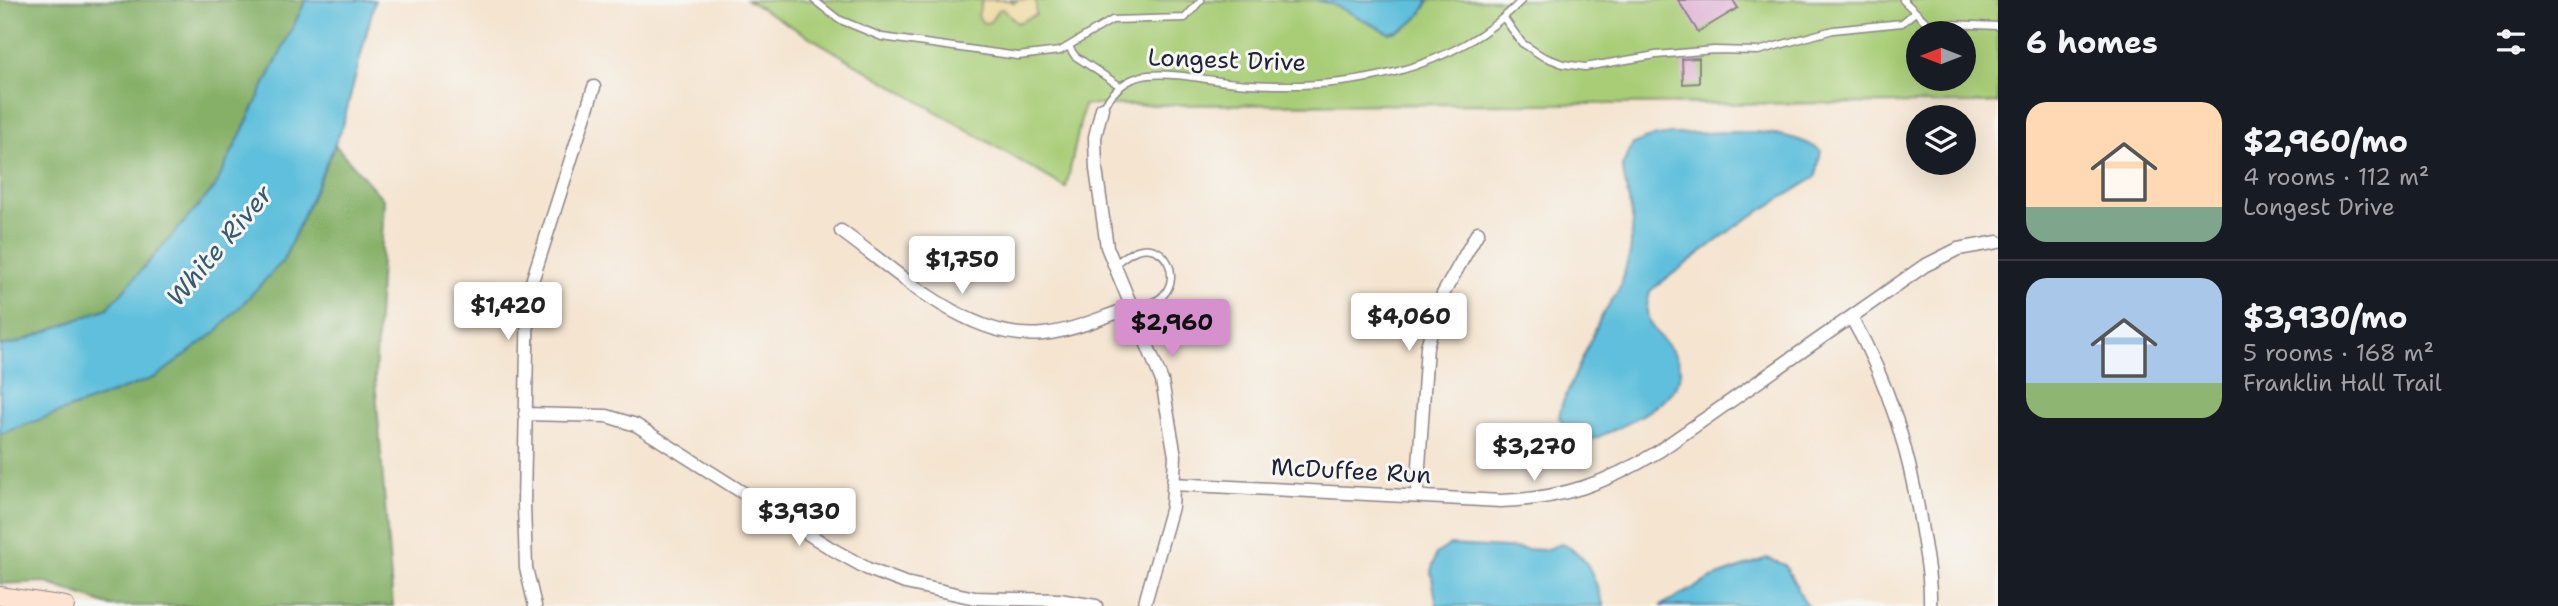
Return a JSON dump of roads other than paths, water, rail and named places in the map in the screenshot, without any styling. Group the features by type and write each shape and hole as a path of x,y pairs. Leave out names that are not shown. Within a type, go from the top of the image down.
{"main road":[{"path":"0,596 65,606"}],"street":[{"path":"535,606 526,568 525,414 528,294 593,87"},
{"name":"Longest Drive","path":"1102,108 1095,137 1103,228 1113,265 1162,381 1171,424 1173,484 1167,528 1144,606"},
{"path":"841,231 965,318 990,328 1017,335 1044,334 1072,329 1131,308"},
{"path":"1417,496 1427,346 1443,294 1478,232"},
{"name":"McDuffee Run","path":"1173,484 1501,501 1541,500 1599,484 1658,451 1941,256 1958,249 1998,242"},
{"path":"1852,317 1883,377 1910,463 1928,569 1930,606"},
{"path":"525,414 597,415 636,425 832,549 868,569 905,583 975,598 1059,600 1096,606"}],"lane":[{"path":"814,0 838,19 892,40 1018,55 1052,53 1069,47 1112,20 1185,18 1201,0"},
{"name":"Longest Drive","path":"1102,108 1120,86 1149,75 1272,85 1306,85 1378,76 1454,51 1504,18 1522,0"},
{"path":"1903,0 1927,23 1998,26"},
{"path":"1504,18 1522,43 1542,56 1563,64 1585,66 1714,50 1758,51 1833,30 1902,23 1914,13"},
{"path":"1069,47 1075,55 1120,86"},
{"path":"1113,265 1137,250 1149,248 1162,254 1172,270 1171,284 1167,292 1157,301 1131,308"}],"water":[{"name":"White River","path":"306,0 375,0 342,128 283,261 216,332 156,377 0,434 0,346 17,343 108,308 215,187"},
{"path":"1315,0 1429,0 1413,22 1389,33 1332,4"},
{"path":"1768,133 1805,142 1821,151 1816,177 1739,224 1650,291 1647,307 1649,320 1678,360 1678,381 1658,405 1624,425 1580,444 1569,434 1559,417 1562,404 1600,319 1620,287 1630,253 1633,222 1622,166 1633,144 1647,138 1671,134"},
{"path":"1561,544 1579,554 1585,561 1604,606 1437,606 1431,572 1436,554 1450,545 1544,550"},
{"path":"1767,558 1785,565 1807,606 1660,606 1712,578"}]}
